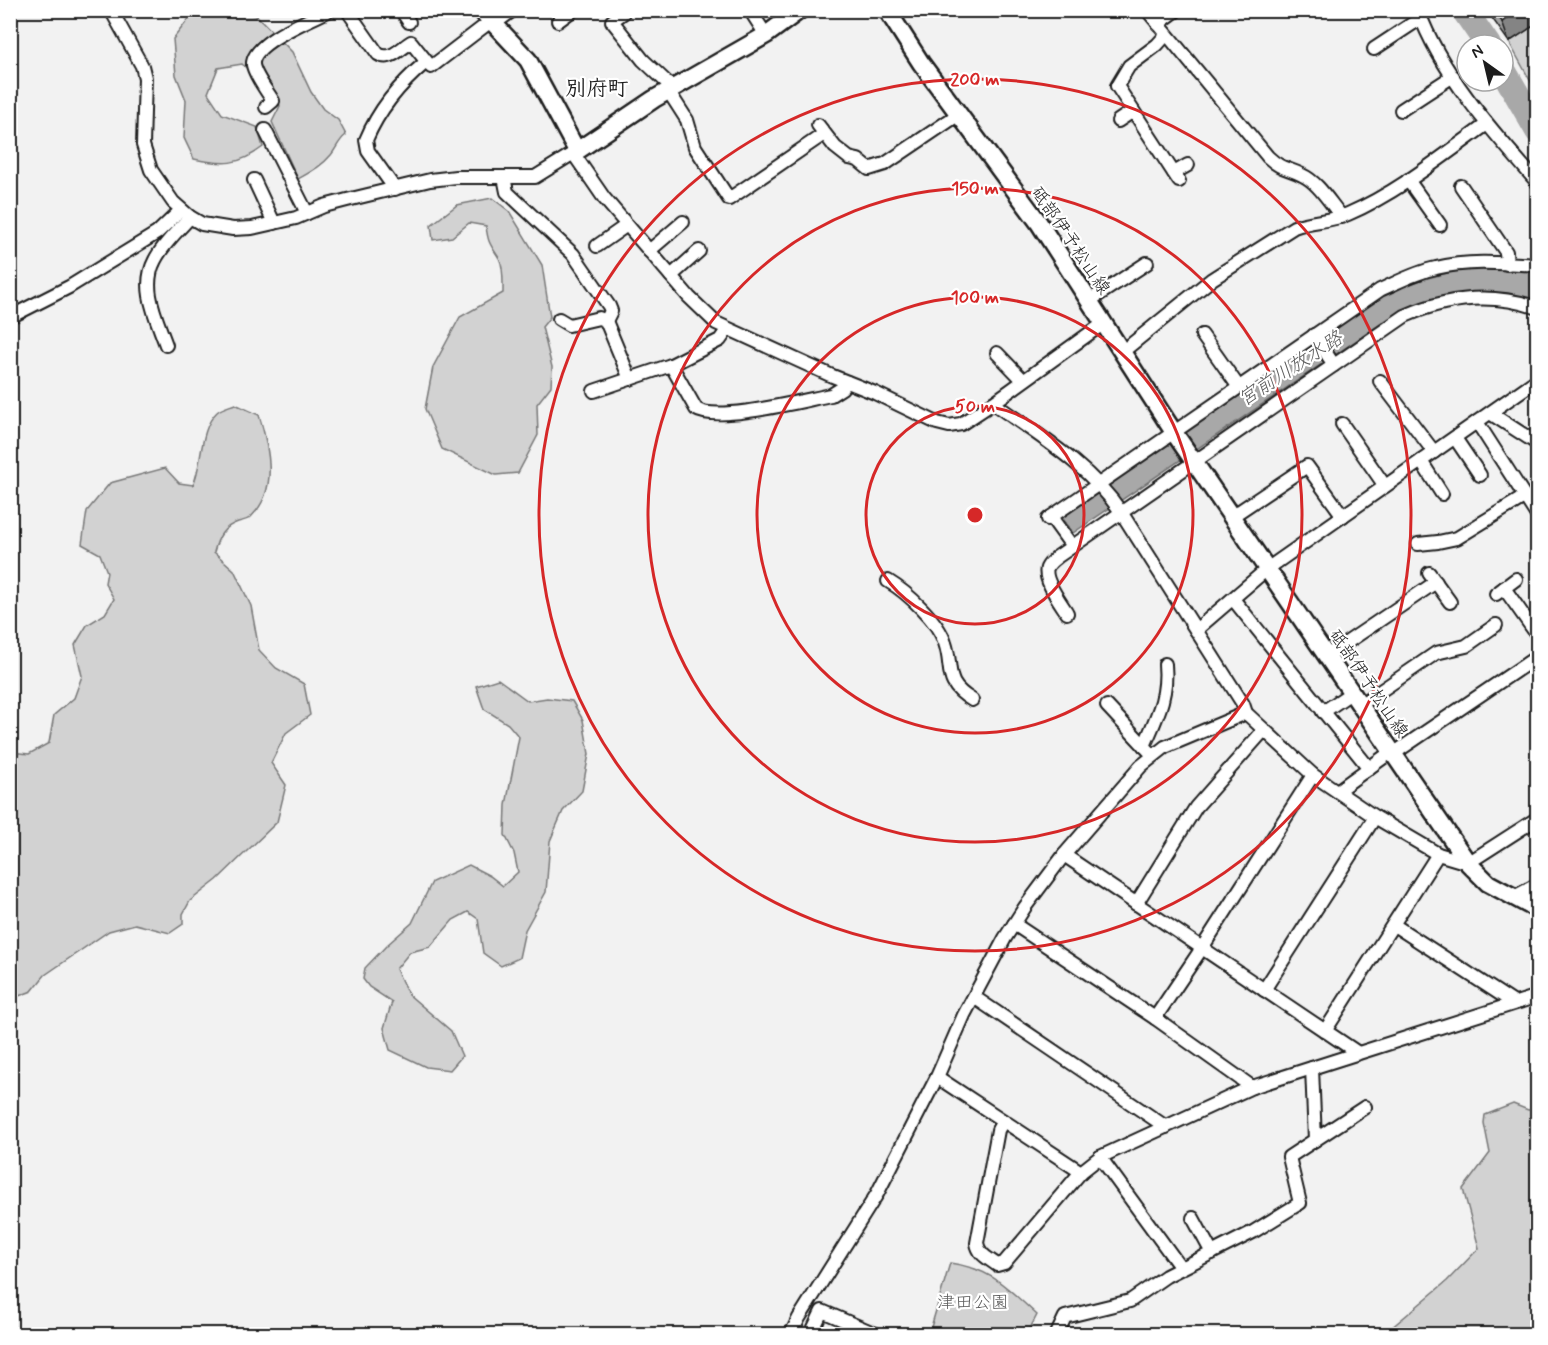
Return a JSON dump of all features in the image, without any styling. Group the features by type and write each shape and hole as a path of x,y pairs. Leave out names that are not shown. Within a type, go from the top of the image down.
{"main road":[{"path":"488,19 528,60 575,152 654,99 766,35 800,10"},
{"name":"砥部伊予松山線","path":"887,10 921,63 1039,223 1174,433 1468,863 1488,883 1538,910"}],"street":[{"path":"111,10 142,66 145,78 143,145 147,159 158,182 185,214 202,224 233,230 252,228 324,206 430,180 456,177 534,177 575,152 598,191 702,311 716,323 727,330 875,393 937,423 949,426 961,424 993,404 1104,323"},
{"path":"266,107 273,101 254,67 254,60 268,41 330,10"},
{"path":"347,10 378,54 388,57 411,42 431,67 488,19 513,10"},
{"path":"401,10 408,22"},
{"path":"750,10 766,35"},
{"path":"1147,10 1268,157 1279,167 1302,175 1311,181 1341,217"},
{"path":"1158,24 1177,10"},
{"path":"623,13 612,21 671,91 687,120 696,147 729,199 821,129 835,147 869,169 877,168 959,114"},
{"path":"1374,49 1419,14 1429,38 1453,76 1487,124 1538,183"},
{"path":"1166,35 1157,45 1129,66 1117,86 1177,177 1188,165"},
{"path":"395,189 368,151 366,140 386,104 407,78 426,62"},
{"path":"1401,110 1453,76"},
{"path":"1118,121 1133,111"},
{"path":"1122,352 1212,279 1294,227 1307,222 1341,217 1408,180 1487,124"},
{"path":"265,130 307,213"},
{"path":"504,177 507,192 573,254 611,310 606,321"},
{"path":"254,180 274,223"},
{"path":"1408,180 1440,225"},
{"path":"1461,186 1506,252 1508,264"},
{"path":"1484,220 1496,213"},
{"path":"10,317 69,287 185,214"},
{"path":"166,345 149,296 149,279 154,261 185,214"},
{"path":"649,251 683,222"},
{"path":"597,246 627,225"},
{"path":"671,276 699,251"},
{"path":"1089,301 1147,263"},
{"path":"1070,544 1051,519 1380,290 1411,276 1455,264 1538,265"},
{"path":"1067,613 1051,587 1046,573 1048,565 1070,544 1332,363 1405,316 1448,301 1490,298 1511,300 1538,308"},
{"path":"559,319 569,325 599,318 606,321 630,379"},
{"path":"594,391 671,365 720,340 727,330"},
{"path":"1202,335 1238,387"},
{"path":"1315,337 1332,363"},
{"path":"997,353 1023,380"},
{"path":"671,365 696,409 700,412 716,414 831,395 847,382"},
{"path":"1196,630 1267,569 1538,379"},
{"path":"1380,381 1434,452"},
{"path":"993,404 1048,442 1100,485 1120,510 1243,704 1246,713 1313,775 1375,817 1438,854 1468,863 1538,818"},
{"path":"1490,413 1538,444"},
{"path":"1477,422 1538,517"},
{"path":"1342,424 1385,486"},
{"path":"1455,438 1480,475"},
{"path":"1420,462 1442,494"},
{"path":"1231,517 1307,466 1342,516"},
{"path":"1418,544 1456,538 1479,526 1524,496"},
{"path":"1327,656 1433,578 1450,602"},
{"path":"1516,579 1500,591 1538,636"},
{"path":"888,581 911,598 932,622 945,642 948,666 956,687 972,700"},
{"path":"1233,598 1369,768"},
{"path":"1323,712 1355,699 1436,653 1466,646 1496,625"},
{"path":"1337,791 1538,656"},
{"path":"1144,746 1164,697 1167,681 1165,664"},
{"path":"1107,706 1153,756"},
{"path":"791,1335 799,1318 877,1194 937,1077 974,997 1014,924 1064,855 1141,766 1153,756 1165,747 1246,713"},
{"path":"1136,904 1196,807 1264,730"},
{"path":"1155,1018 1313,775"},
{"path":"1264,990 1375,817"},
{"path":"1325,1031 1438,854"},
{"path":"1064,855 1358,1053"},
{"path":"1514,897 1538,884"},
{"path":"1014,924 1155,1018 1252,1087"},
{"path":"1394,924 1514,1003"},
{"path":"1003,1121 998,1130 977,1243 978,1250 997,1264 1004,1263 1081,1172 1100,1157 1252,1087 1538,996"},
{"path":"974,997 1166,1127"},
{"path":"1312,1068 1315,1140"},
{"path":"937,1077 1081,1172"},
{"path":"1057,1335 1065,1317 1130,1300 1156,1282 1269,1223 1300,1203 1289,1156 1365,1107"},
{"path":"1100,1157 1182,1268"},
{"path":"1193,1218 1212,1252"},
{"path":"812,1298 822,1311 876,1335"},
{"path":"811,1335 822,1311"}],"green space":[{"path":"195,11 242,11 257,16 292,52 311,92 323,109 338,120 346,135 324,162 298,179 272,122 280,106 277,96 242,64 218,68 208,93 222,114 257,127 263,147 238,161 222,163 194,159 184,138 186,100 176,75 173,39"},
{"path":"1537,23 1537,93 1515,53 1515,38"},
{"path":"492,198 509,211 542,265 550,317 542,327 552,367 551,386 537,404 538,435 518,473 496,475 442,449 425,409 433,367 460,317 503,293 502,266 490,243 486,226 469,223 452,237 433,240 431,225 457,205"},
{"path":"235,404 259,415 268,455 268,482 260,506 250,518 233,524 225,530 219,537 214,552 234,570 251,606 259,650 276,668 304,684 310,715 286,733 271,763 286,785 277,822 217,880 190,901 183,914 183,924 170,933 135,924 109,931 45,975 32,991 11,999 11,752 29,754 49,743 54,715 74,698 82,676 75,645 87,625 105,614 114,599 105,583 107,572 100,554 82,544 87,511 110,483 165,468 179,483 193,485 204,437 211,419 223,408"},
{"path":"498,679 528,701 547,698 572,701 583,720 589,754 582,791 563,811 550,841 546,892 525,930 519,958 501,966 483,953 478,919 468,912 453,920 430,947 410,952 396,969 408,994 451,1031 462,1056 450,1070 426,1067 390,1050 384,1028 392,1002 369,987 363,979 365,968 412,923 432,882 469,865 503,886 518,872 514,853 505,835 506,805 519,737 508,724 484,709 476,686"},
{"path":"1513,1104 1528,1110 1537,1109 1537,1334 1384,1334 1447,1281 1479,1248 1463,1189 1490,1153 1484,1123 1485,1115"},
{"name":"津田公園","path":"950,1263 989,1275 1017,1296 1037,1315 1027,1334 929,1334"}],"water":[{"name":"宮前川放水路","path":"1469,269 1537,272 1537,301 1514,296 1473,293 1441,298 1411,308 1382,323 1073,533 1061,516 1375,300 1421,280"}],"building":[{"path":"1494,10 1519,10 1502,22"}],"waterway":[{"path":"1464,10 1480,33"},
{"path":"1515,91 1538,131"}],"district":[{"name":"別府町","path":"597,88"}]}
